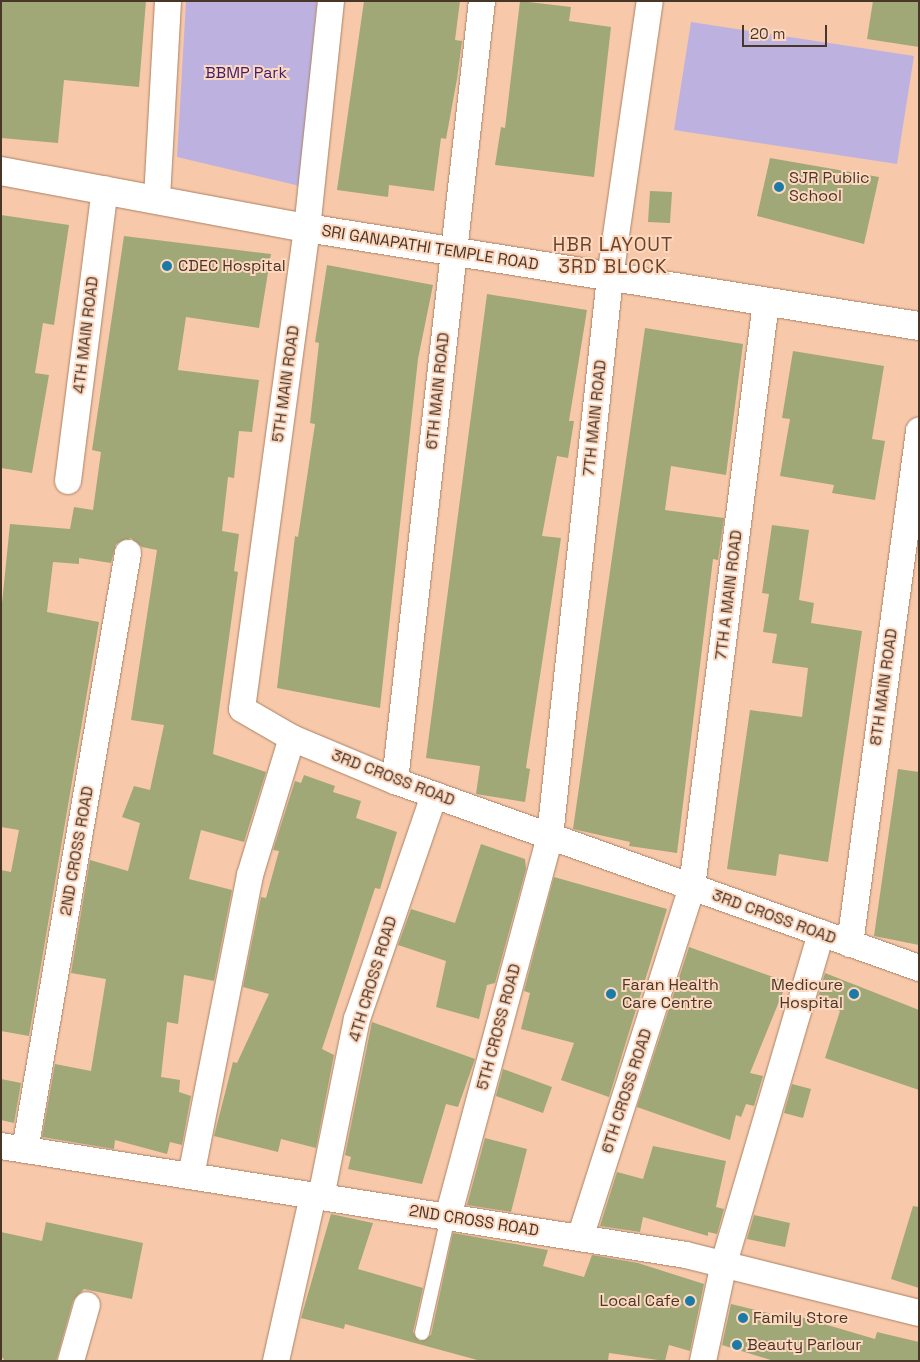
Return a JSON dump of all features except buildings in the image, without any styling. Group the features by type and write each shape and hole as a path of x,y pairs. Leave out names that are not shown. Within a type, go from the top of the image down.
{"street":[{"path":"157,198 168,1"},
{"name":"5TH MAIN ROAD","path":"292,738 242,709 308,228 330,1"},
{"name":"6TH MAIN ROAD","path":"395,781 482,1"},
{"name":"7TH MAIN ROAD","path":"550,836 610,277 650,1"},
{"name":"SRI GANAPATHI TEMPLE ROAD","path":"1,171 157,198 308,228 919,326"},
{"name":"4TH MAIN ROAD","path":"68,481 104,189"},
{"name":"7TH A MAIN ROAD","path":"692,887 766,302"},
{"name":"8TH MAIN ROAD","path":"850,944 919,431"},
{"name":"2ND CROSS ROAD","path":"128,553 13,1148 724,1262 919,1313"},
{"path":"191,1176 250,875 292,738"},
{"name":"3RD CROSS ROAD","path":"292,738 395,781 919,968"},
{"name":"4TH CROSS ROAD","path":"276,1361 317,1196 357,1019 434,795"},
{"name":"5TH CROSS ROAD","path":"448,1217 550,836"},
{"name":"6TH CROSS ROAD","path":"580,1238 692,887"},
{"path":"703,1361 724,1262 821,933"},
{"path":"71,1361 87,1305"}],"lane":[{"path":"422,1333 448,1217"}],"green space":[{"name":"BBMP Park","path":"186,1 317,1 300,186 177,157"},
{"path":"691,22 914,56 897,164 674,130"}],"place":[{"name":"SJR Public School","path":"779,187"},
{"name":"CDEC Hospital","path":"167,266"},
{"name":"Faran Health Care Centre","path":"611,994"},
{"name":"Medicure Hospital","path":"854,994"},
{"name":"Local Cafe","path":"690,1301"},
{"name":"Family Store","path":"743,1318"},
{"name":"Beauty Parlour","path":"737,1345"}],"district":[{"name":"HBR LAYOUT 3RD BLOCK","path":"613,256"}]}
